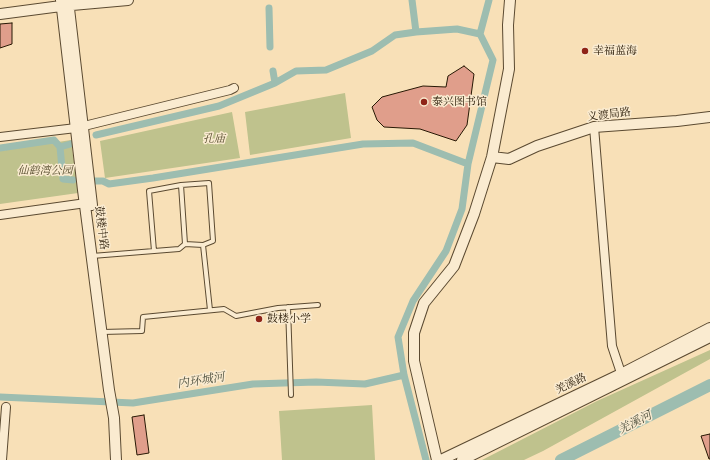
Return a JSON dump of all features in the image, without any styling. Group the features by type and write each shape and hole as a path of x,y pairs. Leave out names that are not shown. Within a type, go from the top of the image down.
{"street":[{"path":"0,14 64,3 128,0"},
{"path":"437,460 414,361 414,333 424,303 454,266 474,214 492,157 509,69 508,25 510,0"},
{"name":"鼓楼中路","path":"64,3 80,127 86,203 95,255 114,403 116,460"},
{"path":"0,137 80,127 234,88"},
{"name":"义渡局路","path":"492,157 509,159 537,146 594,127 678,121 710,117"},
{"path":"80,127 95,255"},
{"path":"594,127 612,346 622,377"},
{"path":"0,215 86,203"},
{"name":"羌溪路","path":"462,460 697,339 710,328"},
{"name":"羌溪路","path":"697,339 710,337"},
{"name":"羌溪路","path":"441,460 622,377"},
{"path":"114,403 122,460"},
{"path":"2,460 6,407"}],"lane":[{"path":"95,255 154,251 178,249 186,244 203,245 213,241 209,183 181,185 149,190 154,251"},
{"path":"181,185 186,244"},
{"path":"203,245 210,310"},
{"path":"105,332 142,331 143,317 224,309 236,316 278,308 318,305"},
{"path":"288,307 291,395"}],"green space":[{"path":"345,93 351,138 250,155 245,112"},
{"name":"孔庙","path":"232,112 240,158 105,178 100,141"},
{"name":"仙鹤湾公园","path":"71,140 78,193 0,204 0,151"},
{"path":"710,350 710,359 543,451 524,460 482,460 597,401"},
{"path":"372,405 375,460 282,460 279,411"}],"building":[{"path":"12,23 12,44 0,48 0,24"},
{"name":"泰兴图书馆","path":"464,66 474,74 467,125 456,141 420,129 384,127 377,120 372,107 382,97 423,86 446,87 448,76"},
{"path":"144,415 149,453 137,455 132,417"},
{"path":"710,434 710,459 709,459 701,436"}],"waterway":[{"path":"412,0 416,32 457,29 480,34"},
{"path":"426,460 404,375 398,337 413,301 446,251 462,209 468,164 493,60 480,34 489,0"},
{"path":"269,8 270,47"},
{"path":"96,135 219,106 275,83 296,71 326,70 372,51 395,35 416,32"},
{"path":"273,71 275,83"},
{"path":"0,148 54,140 60,147 63,179 73,180"},
{"path":"60,147 74,143"},
{"path":"95,181 103,181 109,184 153,178 363,144 413,143 468,164"},
{"name":"内环城河","path":"0,397 133,403 253,384 316,382 365,384 404,375"},
{"name":"羌溪河","path":"561,460 710,385"}],"place":[{"name":"幸福蓝海","path":"585,51"},
{"name":"泰兴图书馆","path":"424,102"},
{"name":"鼓楼小学","path":"259,319"}]}
